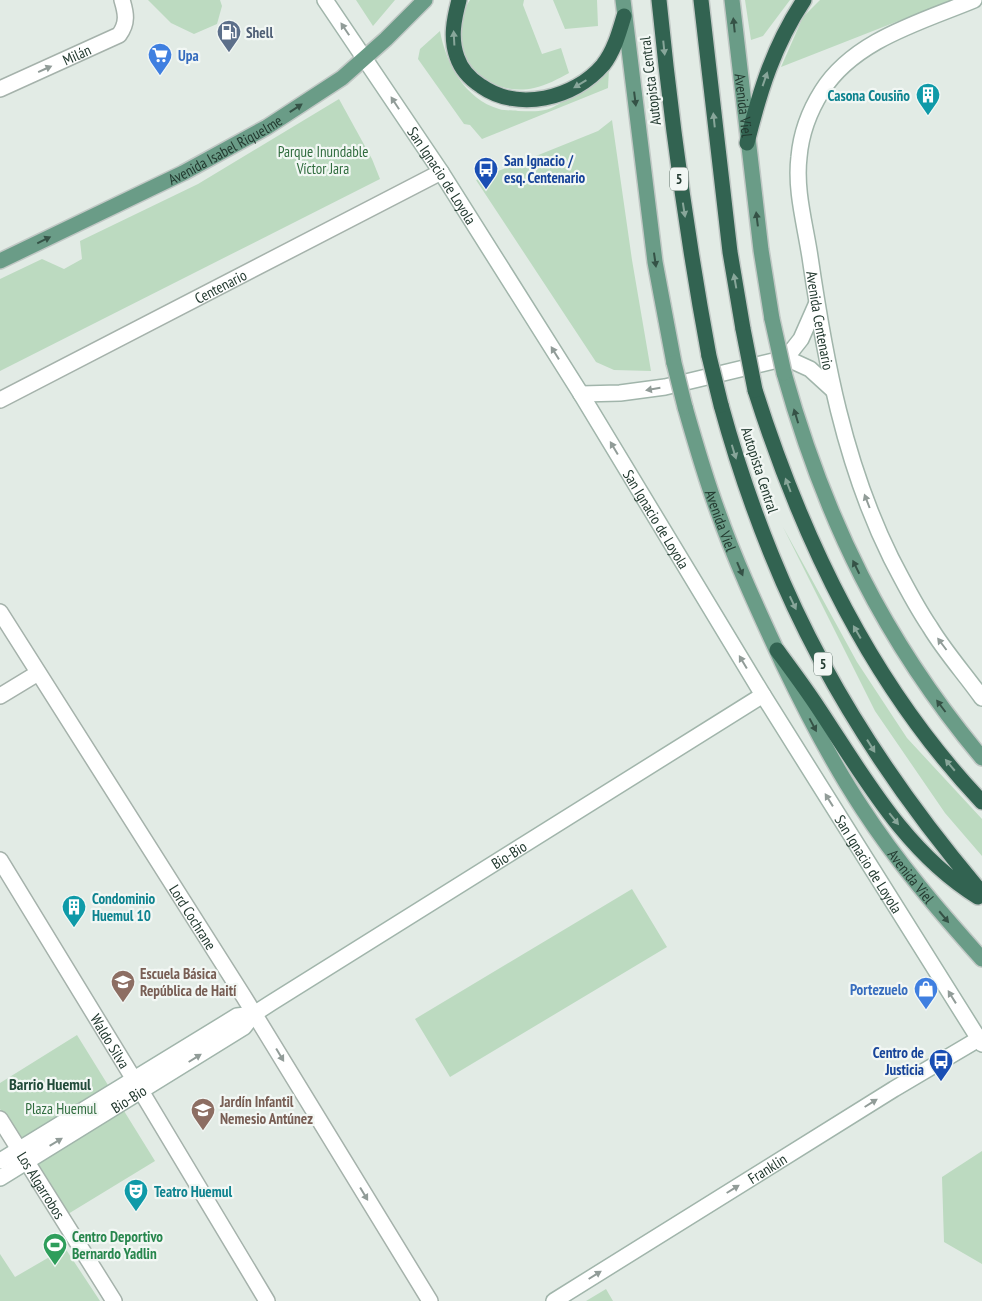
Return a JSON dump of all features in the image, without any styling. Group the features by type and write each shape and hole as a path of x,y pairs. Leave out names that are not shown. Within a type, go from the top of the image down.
{"highway":[{"path":"459,0 454,22 454,39 457,58 461,66 471,78 490,92 506,98 522,100 537,100 554,96 571,89 588,78 608,57 619,35 624,16"},
{"name":"Autopista Central","path":"659,0 681,190 694,273 710,356 735,456 766,541 794,607 818,656 845,703 898,786 952,858 982,893"},
{"name":"Autopista Central","path":"701,0 730,252 743,329 755,390 788,485 828,578 882,673 944,758 982,802"},
{"path":"748,142 759,96 776,50 804,0"},
{"path":"777,650 819,708 875,794 897,823 952,879 982,899"}],"main road":[{"name":"Avenida Isabel Riquelme","path":"0,261 232,148 342,78 425,0"},
{"name":"Avenida Viel","path":"623,0 655,262 674,363 685,407 718,512 751,596 816,730 836,766 862,808 921,888 982,959"},
{"name":"Avenida Viel","path":"732,0 761,250 772,319 811,462 826,501 861,578 884,621 938,702 982,758"}],"street":[{"name":"Milán","path":"0,89 119,35 124,28 126,20 122,0"},
{"name":"San Ignacio de Loyola","path":"325,0 441,172 581,394 764,695 981,1040"},
{"name":"Avenida Centenario","path":"974,0 875,43 837,72 823,89 812,109 802,139 799,158 799,185 817,304 833,390 859,482 891,557 930,628 982,698"},
{"name":"Centenario","path":"0,400 441,172"},
{"path":"785,365 804,333 817,304"},
{"path":"581,394 644,391 785,365 810,369 833,390"},
{"name":"Lord Cochrane","path":"0,612 254,1014 430,1301"},
{"path":"0,696 38,673"},
{"name":"Bio-Bio","path":"0,1161 23,1154 137,1084 237,1016 254,1014 764,695"},
{"name":"Waldo Silva","path":"0,860 267,1301"},
{"name":"Franklin","path":"554,1301 894,1089 981,1040"},
{"name":"Los Algarrobos","path":"0,1119 114,1301"},
{"name":"Bio-Bio","path":"0,1178 23,1154"}],"green space":[{"path":"148,0 220,0 222,6 217,24 194,34 171,23"},
{"path":"356,0 395,0 373,26"},
{"path":"470,0 524,0 523,5 542,54 561,48 569,73 543,85 520,90 494,84 483,78 473,70 466,59 462,47 462,20"},
{"path":"553,0 597,0 598,26 565,29"},
{"path":"745,0 790,0 763,36 751,40"},
{"path":"820,0 952,0 781,67 803,17"},
{"path":"440,31 447,56 459,79 476,97 499,109 542,111 549,109 587,88 609,69 608,88 482,139 470,125 464,124 418,59 420,49"},
{"name":"Parque Inundable Víctor Jara","path":"339,99 372,159 380,179 0,371 0,279 42,259 64,269 82,259 80,241 198,184"},
{"path":"612,120 632,260 651,371 614,370 596,362 476,180 598,131"},
{"path":"783,527 857,662 907,738 982,819 982,856 945,813 875,711"},
{"path":"632,889 667,947 450,1077 415,1019"},
{"name":"Plaza Huemul","path":"77,1035 155,1161 68,1214 0,1109 0,1083"},
{"path":"982,1151 982,1264 944,1242 942,1177"},
{"name":"Centro Deportivo Bernardo Yadlin","path":"65,1248 100,1301 0,1301 0,1254 15,1277"},
{"path":"606,1289 613,1301 586,1301"}],"place":[{"name":"Shell","path":"229,53"},
{"name":"Upa","path":"160,76"},
{"name":"Casona Cousiño","path":"928,116"},
{"name":"San Ignacio / esq. Centenario","path":"486,190"},
{"name":"Condominio Huemul 10","path":"74,928"},
{"name":"Escuela Básica República de Haití","path":"123,1003"},
{"name":"Portezuelo","path":"926,1010"},
{"name":"Centro de Justicia","path":"941,1082"},
{"name":"Jardín Infantil Nemesio Antúnez","path":"203,1131"},
{"name":"Teatro Huemul","path":"136,1212"},
{"name":"Centro Deportivo Bernardo Yadlin","path":"55,1266"}],"district":[{"name":"Barrio Huemul","path":"50,1084"}]}
